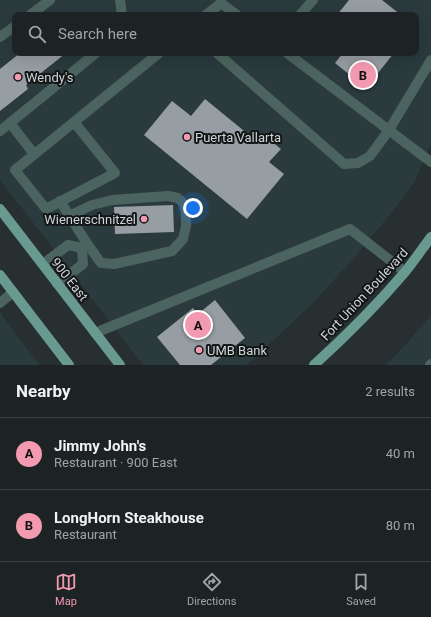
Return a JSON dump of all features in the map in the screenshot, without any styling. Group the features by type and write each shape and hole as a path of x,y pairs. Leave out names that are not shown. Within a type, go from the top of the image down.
{"main road":[{"name":"900 East","path":"0,209 120,365"},
{"name":"Fort Union Boulevard","path":"314,365 374,306 405,272 431,238"},
{"path":"0,275 69,365"}],"lane":[{"path":"34,12 50,0"},
{"path":"120,0 122,12"},
{"path":"303,12 313,0"},
{"path":"209,12 220,1 233,12"},
{"path":"0,38 12,28"},
{"path":"0,131 92,56"},
{"path":"74,122 115,173 46,209 15,170 34,154 155,56"},
{"path":"220,56 344,164 358,163 370,156 389,130 431,60"},
{"path":"291,56 431,162"},
{"path":"10,123 34,154"},
{"path":"60,202 85,247 101,263 114,264 172,251 183,239 186,226 184,204 178,198 168,196 112,200 92,205 69,216"},
{"path":"95,333 350,229 405,272"},
{"path":"42,264 68,245 85,247"},
{"path":"57,284 83,264 85,247"},
{"path":"0,303 13,292"}],"shaded area":[{"path":"0,0 431,0 431,144 415,181 400,202 356,256 312,304 247,365 143,365 0,180"},
{"path":"0,312 20,340 40,365 0,365"},
{"path":"431,315 431,365 386,365 407,343"}],"building":[{"path":"349,0 382,0 397,12 339,12"},
{"name":"Wendy's","path":"16,56 62,56 26,85 28,89 0,111 0,69"},
{"path":"341,56 392,56 366,88 335,63"},
{"path":"205,99 260,144 266,137 281,149 269,162 284,174 247,219 144,135 172,101 191,116"},
{"name":"Wienerschnitzel","path":"173,205 174,232 115,234 114,207"},
{"path":"215,300 245,338 211,365 180,365 157,337 193,308 198,314"}],"place":[{"name":"LongHorn Steakhouse","path":"363,75"},
{"name":"Wendy's","path":"18,77"},
{"name":"Puerta Vallarta","path":"187,137"},
{"name":"Wienerschnitzel","path":"144,219"},
{"name":"Jimmy John's","path":"198,325"},
{"name":"UMB Bank","path":"199,350"}]}
